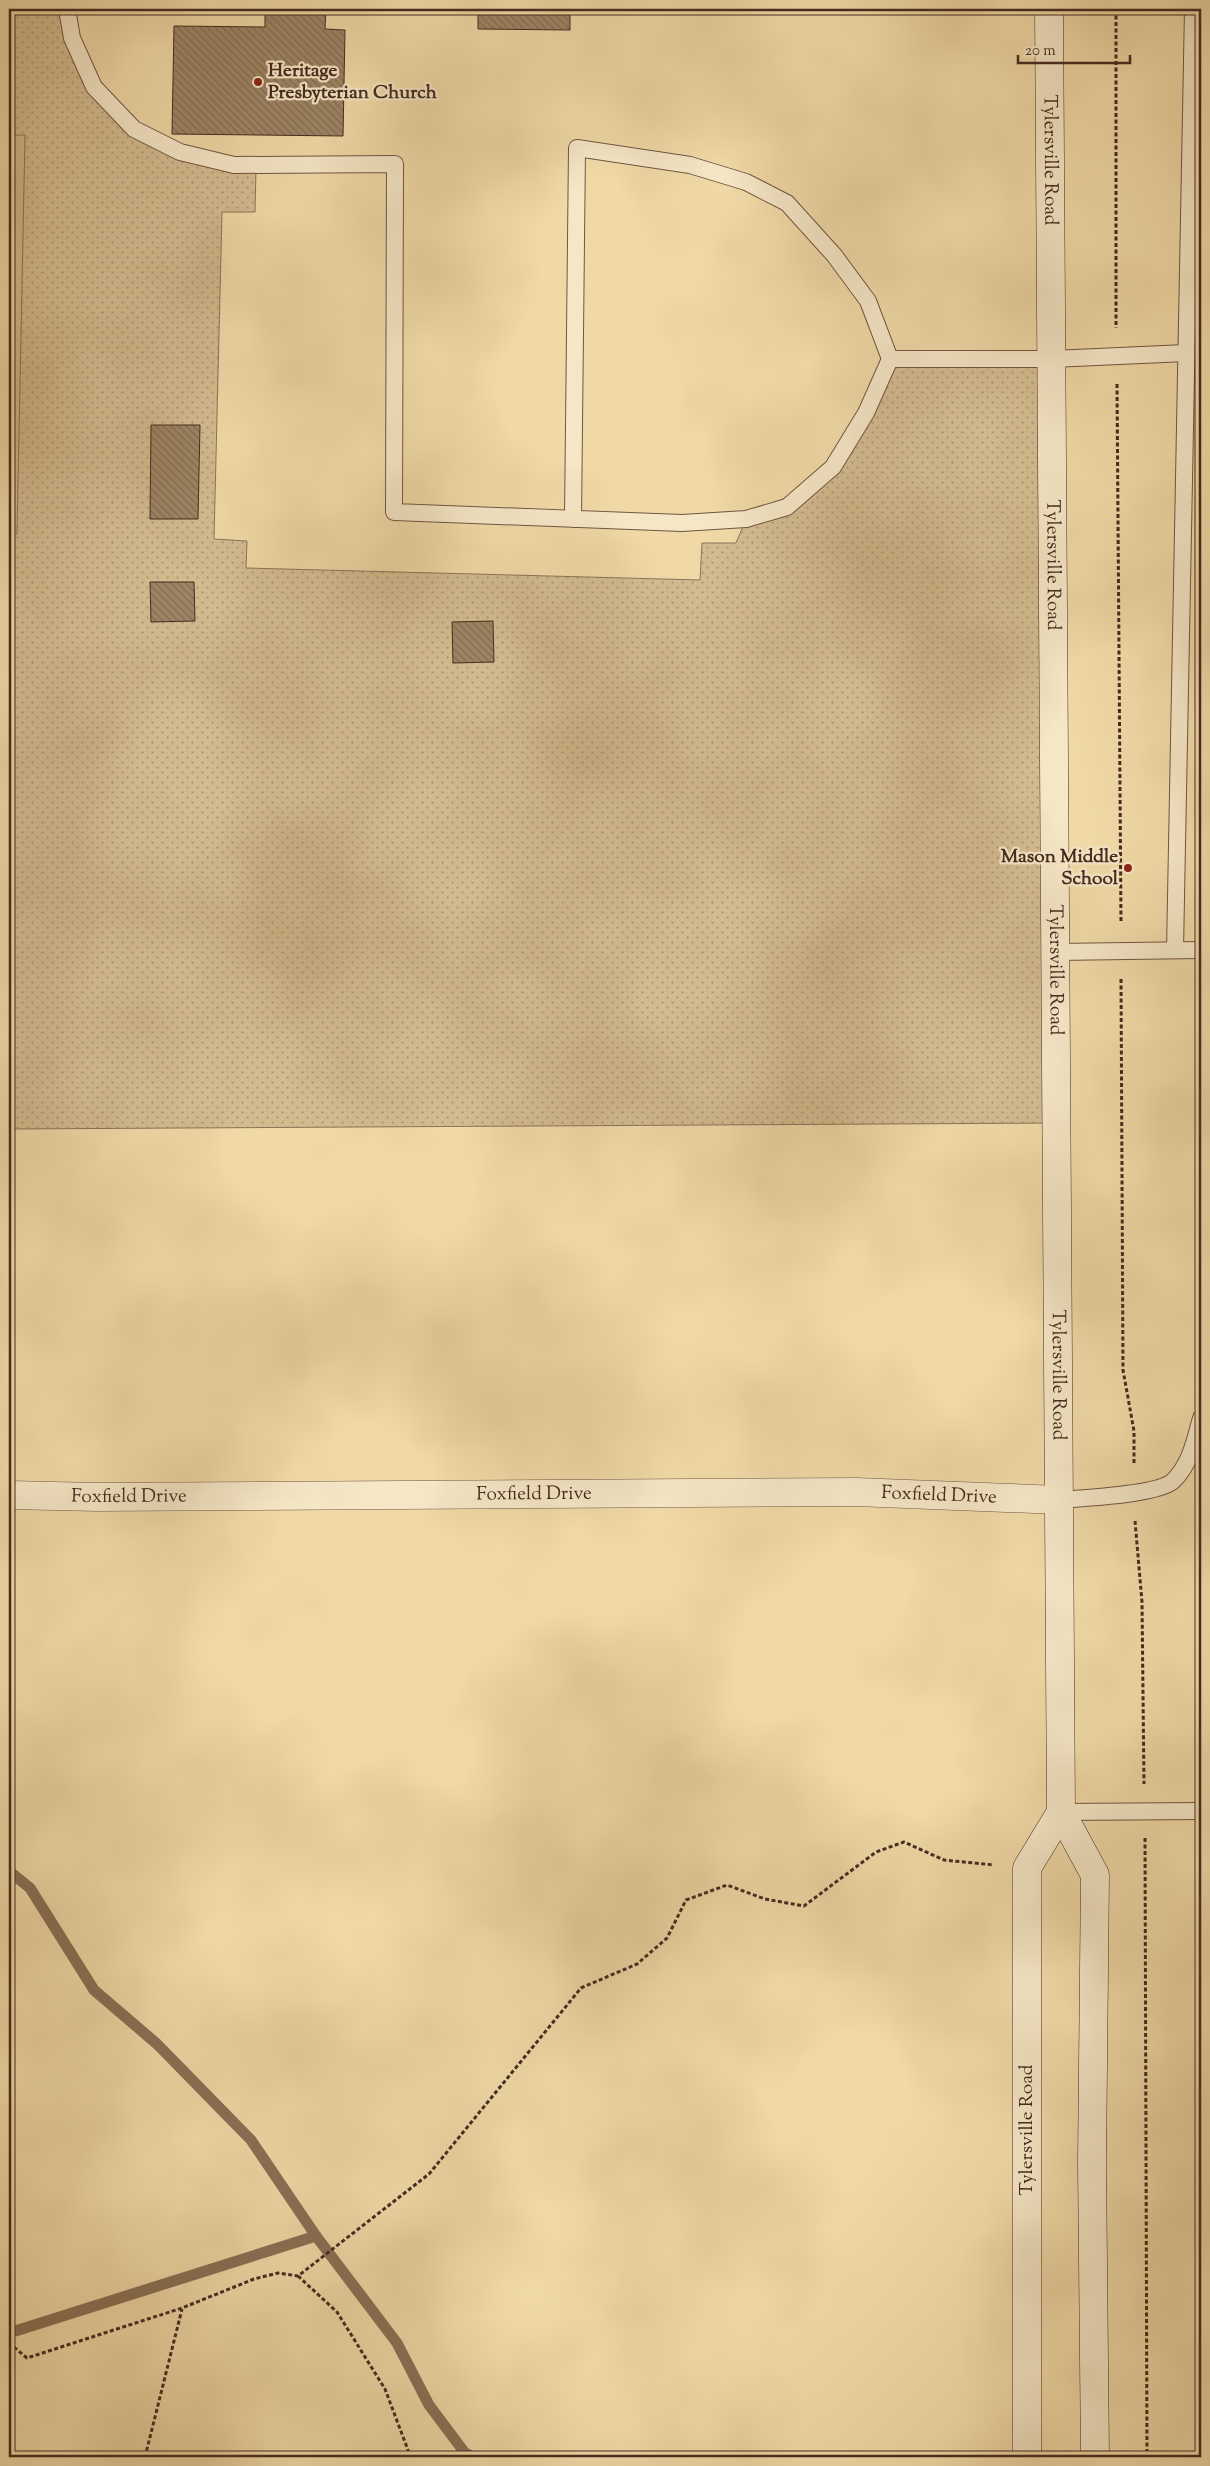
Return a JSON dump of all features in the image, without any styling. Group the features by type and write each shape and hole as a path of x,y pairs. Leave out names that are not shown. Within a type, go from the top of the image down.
{"main road":[{"name":"Tylersville Road","path":"1049,9 1061,1812 1095,1875 1092,2153 1095,2457"},
{"name":"Foxfield Drive","path":"9,1495 107,1497 856,1492 1058,1500"},
{"path":"1027,1868 1061,1812"},
{"name":"Tylersville Road","path":"1027,1868 1027,2457"}],"lane":[{"path":"67,9 72,38 94,87 134,129 180,152 234,165 395,164 394,512 573,519 682,523 746,519 787,507 833,467 866,413 890,359 868,301 834,255 787,203 746,182 690,165 577,148 573,519"},
{"path":"1175,950 1186,353 1197,23 1193,9"},
{"path":"890,359 1052,358 1186,353"},
{"path":"1055,952 1201,950"},
{"path":"1058,1500 1134,1493 1172,1482 1190,1456 1201,1418"},
{"path":"1061,1812 1201,1811"}],"path":[{"path":"1116,9 1116,355 1123,1370 1134,1431 1135,1540 1142,1602 1145,1811 1147,2457"},
{"path":"298,2276 429,2174 581,1988 637,1964 667,1938 686,1900 727,1885 765,1899 804,1906 876,1852 904,1842 944,1860 1027,1868"},
{"path":"10,2343 27,2358 182,2308 262,2277 278,2273 298,2276 337,2312 385,2389 408,2450 408,2457"},
{"path":"145,2457 182,2308"}],"shaded area":[{"path":"9,9 67,9 94,87 134,129 256,168 255,212 222,212 214,539 247,541 246,568 700,580 702,543 736,543 746,519 787,507 833,467 890,359 1052,359 1056,1123 9,1129"},
{"path":"9,135 25,135 17,534 9,534"}],"building":[{"name":"Heritage Presbyterian Church","path":"265,9 326,9 325,29 345,30 343,136 172,134 174,26 265,27"},
{"name":"Heritage Presbyterian Church","path":"478,9 570,9 570,30 478,29"},
{"path":"151,425 200,425 198,519 150,519"},
{"path":"150,582 194,582 195,621 151,622"},
{"path":"493,621 494,662 453,663 452,622"}],"waterway":[{"path":"9,1871 30,1888 94,1990 157,2044 251,2140 316,2236 397,2343 429,2405 465,2453 473,2457"},
{"path":"9,2333 316,2236"}],"place":[{"name":"Heritage Presbyterian Church","path":"258,82"},
{"name":"Mason Middle School","path":"1128,868"}]}
